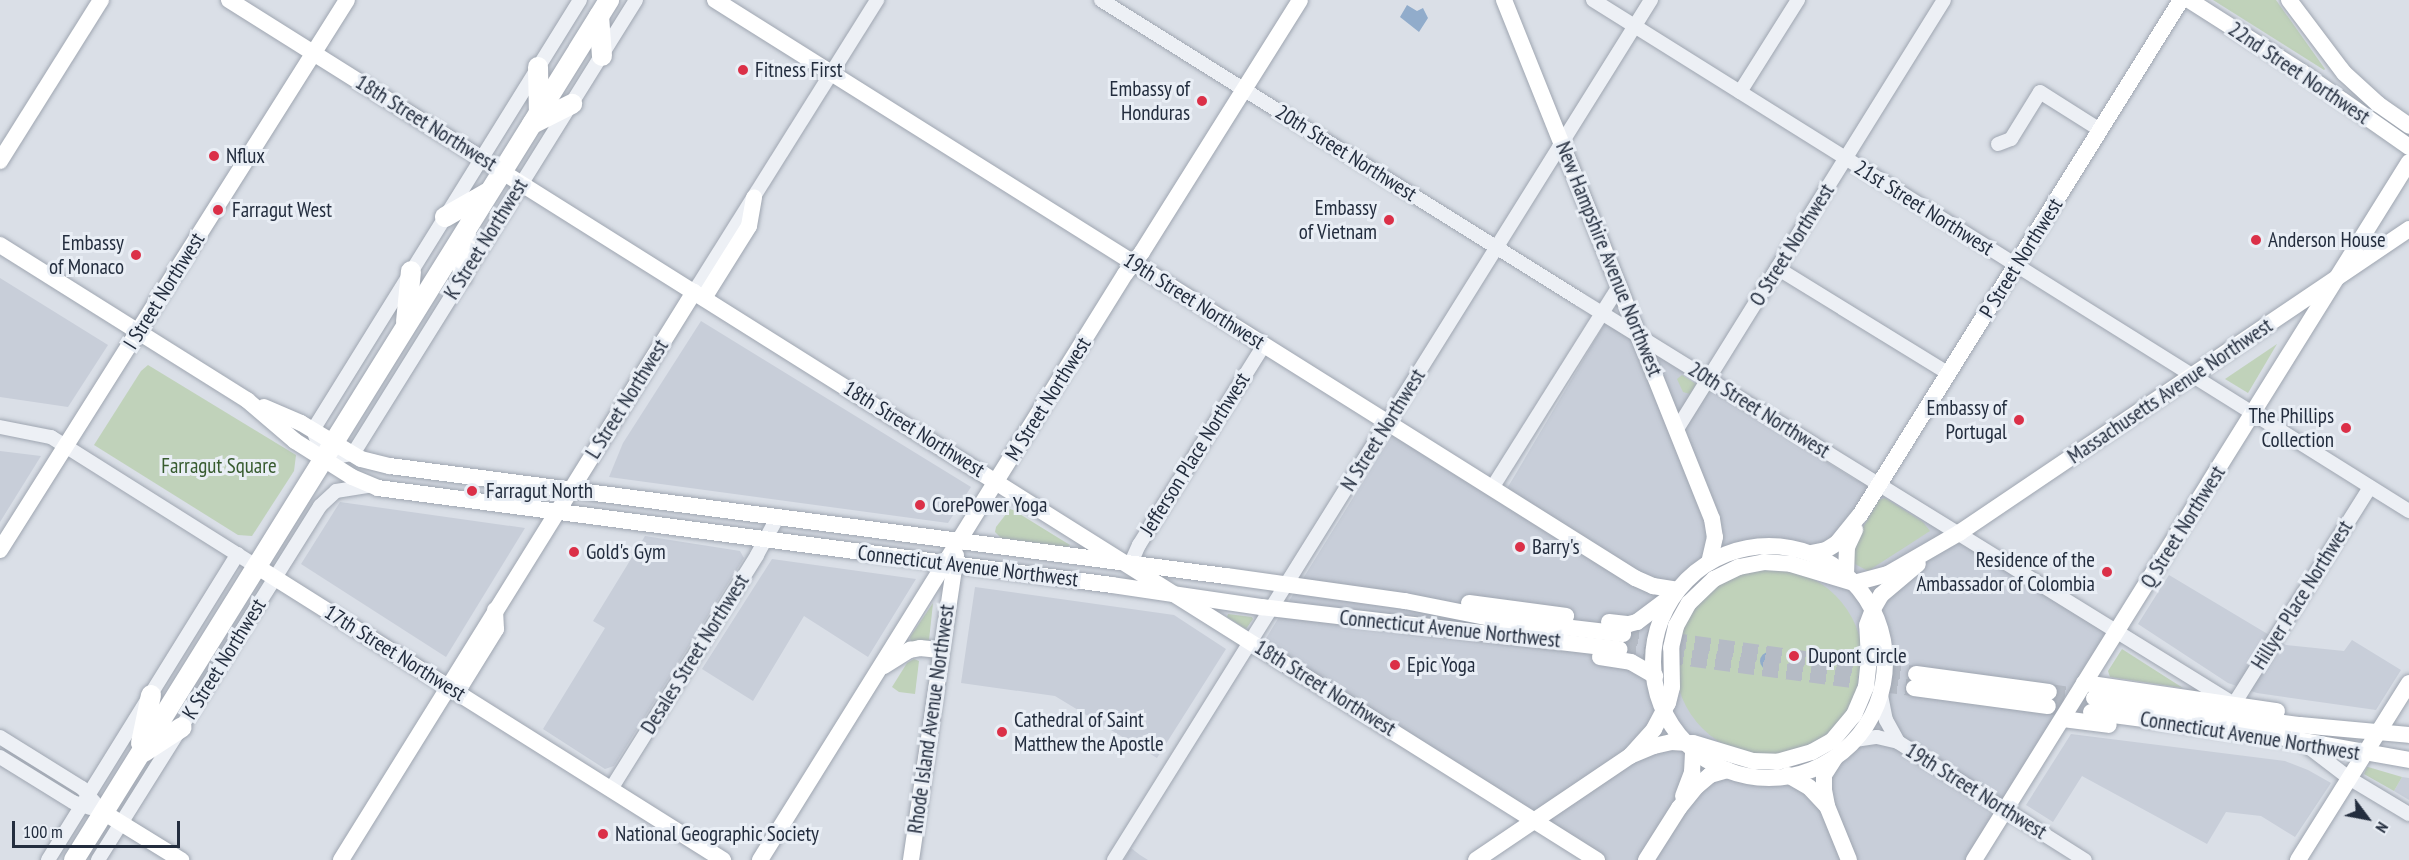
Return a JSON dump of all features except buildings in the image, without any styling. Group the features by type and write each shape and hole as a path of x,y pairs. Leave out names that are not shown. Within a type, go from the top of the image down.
{"highway":[{"path":"602,56 604,8"},
{"name":"K Street Northwest","path":"74,860 604,8"},
{"path":"538,67 536,119 572,104"},
{"path":"445,218 490,192"},
{"path":"462,277 466,229"},
{"path":"406,328 411,271"},
{"path":"139,755 151,695"},
{"path":"139,755 182,727"}],"main road":[{"path":"0,161 100,0"},
{"name":"18th Street Northwest","path":"229,0 1597,860"},
{"name":"I Street Northwest","path":"0,550 347,0"},
{"name":"19th Street Northwest","path":"715,0 1644,583 1674,593"},
{"name":"M Street Northwest","path":"760,860 881,668 950,564 959,543 1300,0"},
{"name":"New Hampshire Avenue Northwest","path":"1504,0 1712,519 1715,537 1709,562"},
{"name":"P Street Northwest","path":"1850,579 1847,547 1860,516 2181,0"},
{"name":"22nd Street Northwest","path":"2189,0 2346,102 2409,147"},
{"name":"22nd Street Northwest","path":"2289,0 2333,62 2357,87 2409,126"},
{"path":"2346,102 2357,87"},
{"name":"Q Street Northwest","path":"1974,860 2409,162"},
{"name":"L Street Northwest","path":"341,860 352,852 452,689 495,610 576,491 630,395 749,226 754,197"},
{"name":"Massachusetts Avenue Northwest","path":"1850,579 1881,577 1932,551 2409,229"},
{"path":"0,245 247,400 313,430 328,451"},
{"path":"247,400 295,441 328,451"},
{"name":"Connecticut Avenue Northwest","path":"328,451 353,454 390,466 1405,601 1622,641 1383,623 369,486 328,451"},
{"name":"P Street Northwest","path":"1811,553 1826,550 1837,543 1860,516"},
{"name":"New Hampshire Avenue Northwest","path":"1712,519 1723,534 1745,548"},
{"path":"1405,601 1450,600 1629,624 1642,618 1709,562 1745,548 1782,547 1811,553 1850,579 1873,609 1886,653 1881,695 1869,720 1855,740 1835,757 1812,770 1788,775 1757,777 1727,770 1689,746 1664,711 1655,676 1656,638 1674,593"},
{"name":"Massachusetts Avenue Northwest","path":"1873,609 1881,595 1932,551"},
{"path":"1476,860 1630,756 1648,738 1664,711 1672,687 1670,658 1676,626 1689,603 1714,579 1739,567 1778,563 1850,579"},
{"name":"Rhode Island Avenue Northwest","path":"912,860 950,564"},
{"name":"17th Street Northwest","path":"256,566 723,860"},
{"path":"1630,756 1663,743 1712,746 1744,759 1765,762 1798,758 1832,741 1854,715 1866,687 1869,659 1867,625 1873,609"},
{"path":"1383,623 1430,635 1625,660 1640,665 1655,676"},
{"path":"881,668 910,650 920,648 940,650"},
{"path":"1915,681 2048,699"},
{"path":"2084,683 2234,704 2300,716 2339,727"},
{"path":"2298,860 2409,683"},
{"name":"Connecticut Avenue Northwest","path":"2409,735 2092,705 2365,754 2409,759"},
{"path":"2063,719 2266,746 2283,747 2303,743"},
{"path":"1679,807 1692,772 1689,746"},
{"path":"1835,757 1824,775 1827,806 1849,860"},
{"path":"1646,860 1679,807 1704,779 1727,770"},
{"path":"1788,775 1809,787 1827,806"},
{"path":"104,812 181,860"}],"street":[{"path":"313,430 580,0"},
{"name":"K Street Northwest","path":"353,454 636,0"},
{"path":"754,197 877,0"},
{"name":"20th Street Northwest","path":"1101,0 1602,314 2234,704"},
{"name":"21st Street Northwest","path":"1593,0 2409,511"},
{"name":"N Street Northwest","path":"1114,860 1273,609 1651,0"},
{"path":"1740,92 1798,0"},
{"name":"O Street Northwest","path":"1677,429 1944,0"},
{"path":"1998,144 2011,139 2040,92 2100,130"},
{"path":"1778,268 1949,374"},
{"path":"1492,488 1619,286"},
{"name":"Jefferson Place Northwest","path":"1130,565 1139,544 1264,345"},
{"path":"0,427 46,435 66,447"},
{"name":"17th Street Northwest","path":"66,447 256,566"},
{"name":"K Street Northwest","path":"98,860 325,499 336,490 369,486"},
{"name":"Hillyer Place Northwest","path":"2234,704 2370,487"},
{"name":"Desales Street Northwest","path":"611,789 777,518"},
{"name":"K Street Northwest","path":"48,860 238,554"},
{"name":"19th Street Northwest","path":"1881,695 1886,720 1898,742"},
{"path":"0,737 82,788 85,800"},
{"name":"19th Street Northwest","path":"1855,740 1877,737 1898,742 2085,860"},
{"path":"2303,743 2349,778 2409,814"},
{"path":"0,757 104,812"}],"shaded area":[{"path":"0,278 108,345 68,407 0,397"},
{"path":"701,321 971,487 948,523 609,477 623,443"},
{"path":"1605,323 1854,479 1893,494 2117,630 1974,860 1597,860 1260,648 1392,435 1499,502"},
{"path":"0,451 41,456 0,522"},
{"path":"340,502 525,528 446,657 301,564"},
{"path":"645,536 740,551 744,558 614,766 605,769 543,729 605,628 593,621"},
{"path":"772,559 916,579 868,657 804,616 753,701 702,669"},
{"path":"2169,575 2286,645 2344,651 2352,640 2401,670 2376,710 2257,693 2228,683 2138,624"},
{"path":"975,587 1174,615 1226,649 1157,758 1055,696 961,683"},
{"path":"2071,734 2285,761 2308,770 2331,783 2295,837 2261,816 2226,812 2207,844 2082,776 2053,822 2026,805"},
{"path":"2402,777 2409,778 2409,800 2394,791"},
{"path":"1131,848 1140,855 1148,860 1124,860"}],"green space":[{"path":"2213,0 2276,0 2325,69 2324,70"},
{"path":"2277,344 2248,393 2225,379"},
{"name":"Farragut Square","path":"148,365 296,455 294,471 252,536 238,535 94,445 141,371"},
{"path":"1682,375 1696,384 1690,394 1683,392 1677,379"},
{"path":"1885,498 1923,522 1930,531 1868,571 1853,563 1850,550 1879,500"},
{"path":"1010,509 1070,545 1068,547 1001,538 995,532 996,527"},
{"name":"Dupont Circle","path":"1769,568 1796,572 1813,579 1835,596 1852,618 1859,635 1863,662 1859,689 1852,706 1835,728 1813,745 1796,752 1769,756 1742,752 1725,745 1703,728 1686,706 1679,689 1675,662 1679,635 1686,618 1703,596 1725,579 1742,572"},
{"path":"933,603 929,640 911,643 910,637"},
{"path":"1228,614 1253,619 1246,629 1227,617"},
{"path":"2122,649 2183,688 2110,677 2108,671"},
{"path":"914,659 919,661 915,694 899,692 892,687 907,663"},
{"path":"2367,767 2402,777 2394,791 2364,774"}],"water":[{"path":"1407,5 1417,11 1423,8 1428,18 1419,32 1400,17"},
{"path":"1769,652 1775,655 1778,661 1775,667 1769,670 1763,667 1760,661 1763,655"}],"tunnel":[{"path":"1623,634 1916,674"},
{"path":"1620,649 1914,688"},
{"path":"2049,692 2090,698"},
{"path":"2048,706 2091,712"}],"place":[{"name":"Fitness First","path":"743,70"},
{"name":"Embassy of Honduras","path":"1202,101"},
{"name":"Nflux","path":"214,156"},
{"name":"Farragut West","path":"218,210"},
{"name":"Embassy of Vietnam","path":"1389,220"},
{"name":"Anderson House","path":"2256,240"},
{"name":"Embassy of Monaco","path":"136,255"},
{"name":"Embassy of Portugal","path":"2019,420"},
{"name":"The Phillips Collection","path":"2346,428"},
{"name":"Farragut North","path":"472,491"},
{"name":"CorePower Yoga","path":"920,505"},
{"name":"Barry's","path":"1520,547"},
{"name":"Gold's Gym","path":"574,552"},
{"name":"Residence of the Ambassador of Colombia","path":"2107,572"},
{"name":"Dupont Circle","path":"1794,656"},
{"name":"Epic Yoga","path":"1395,665"},
{"name":"Cathedral of Saint Matthew the Apostle","path":"1002,732"},
{"name":"National Geographic Society","path":"603,834"}]}
